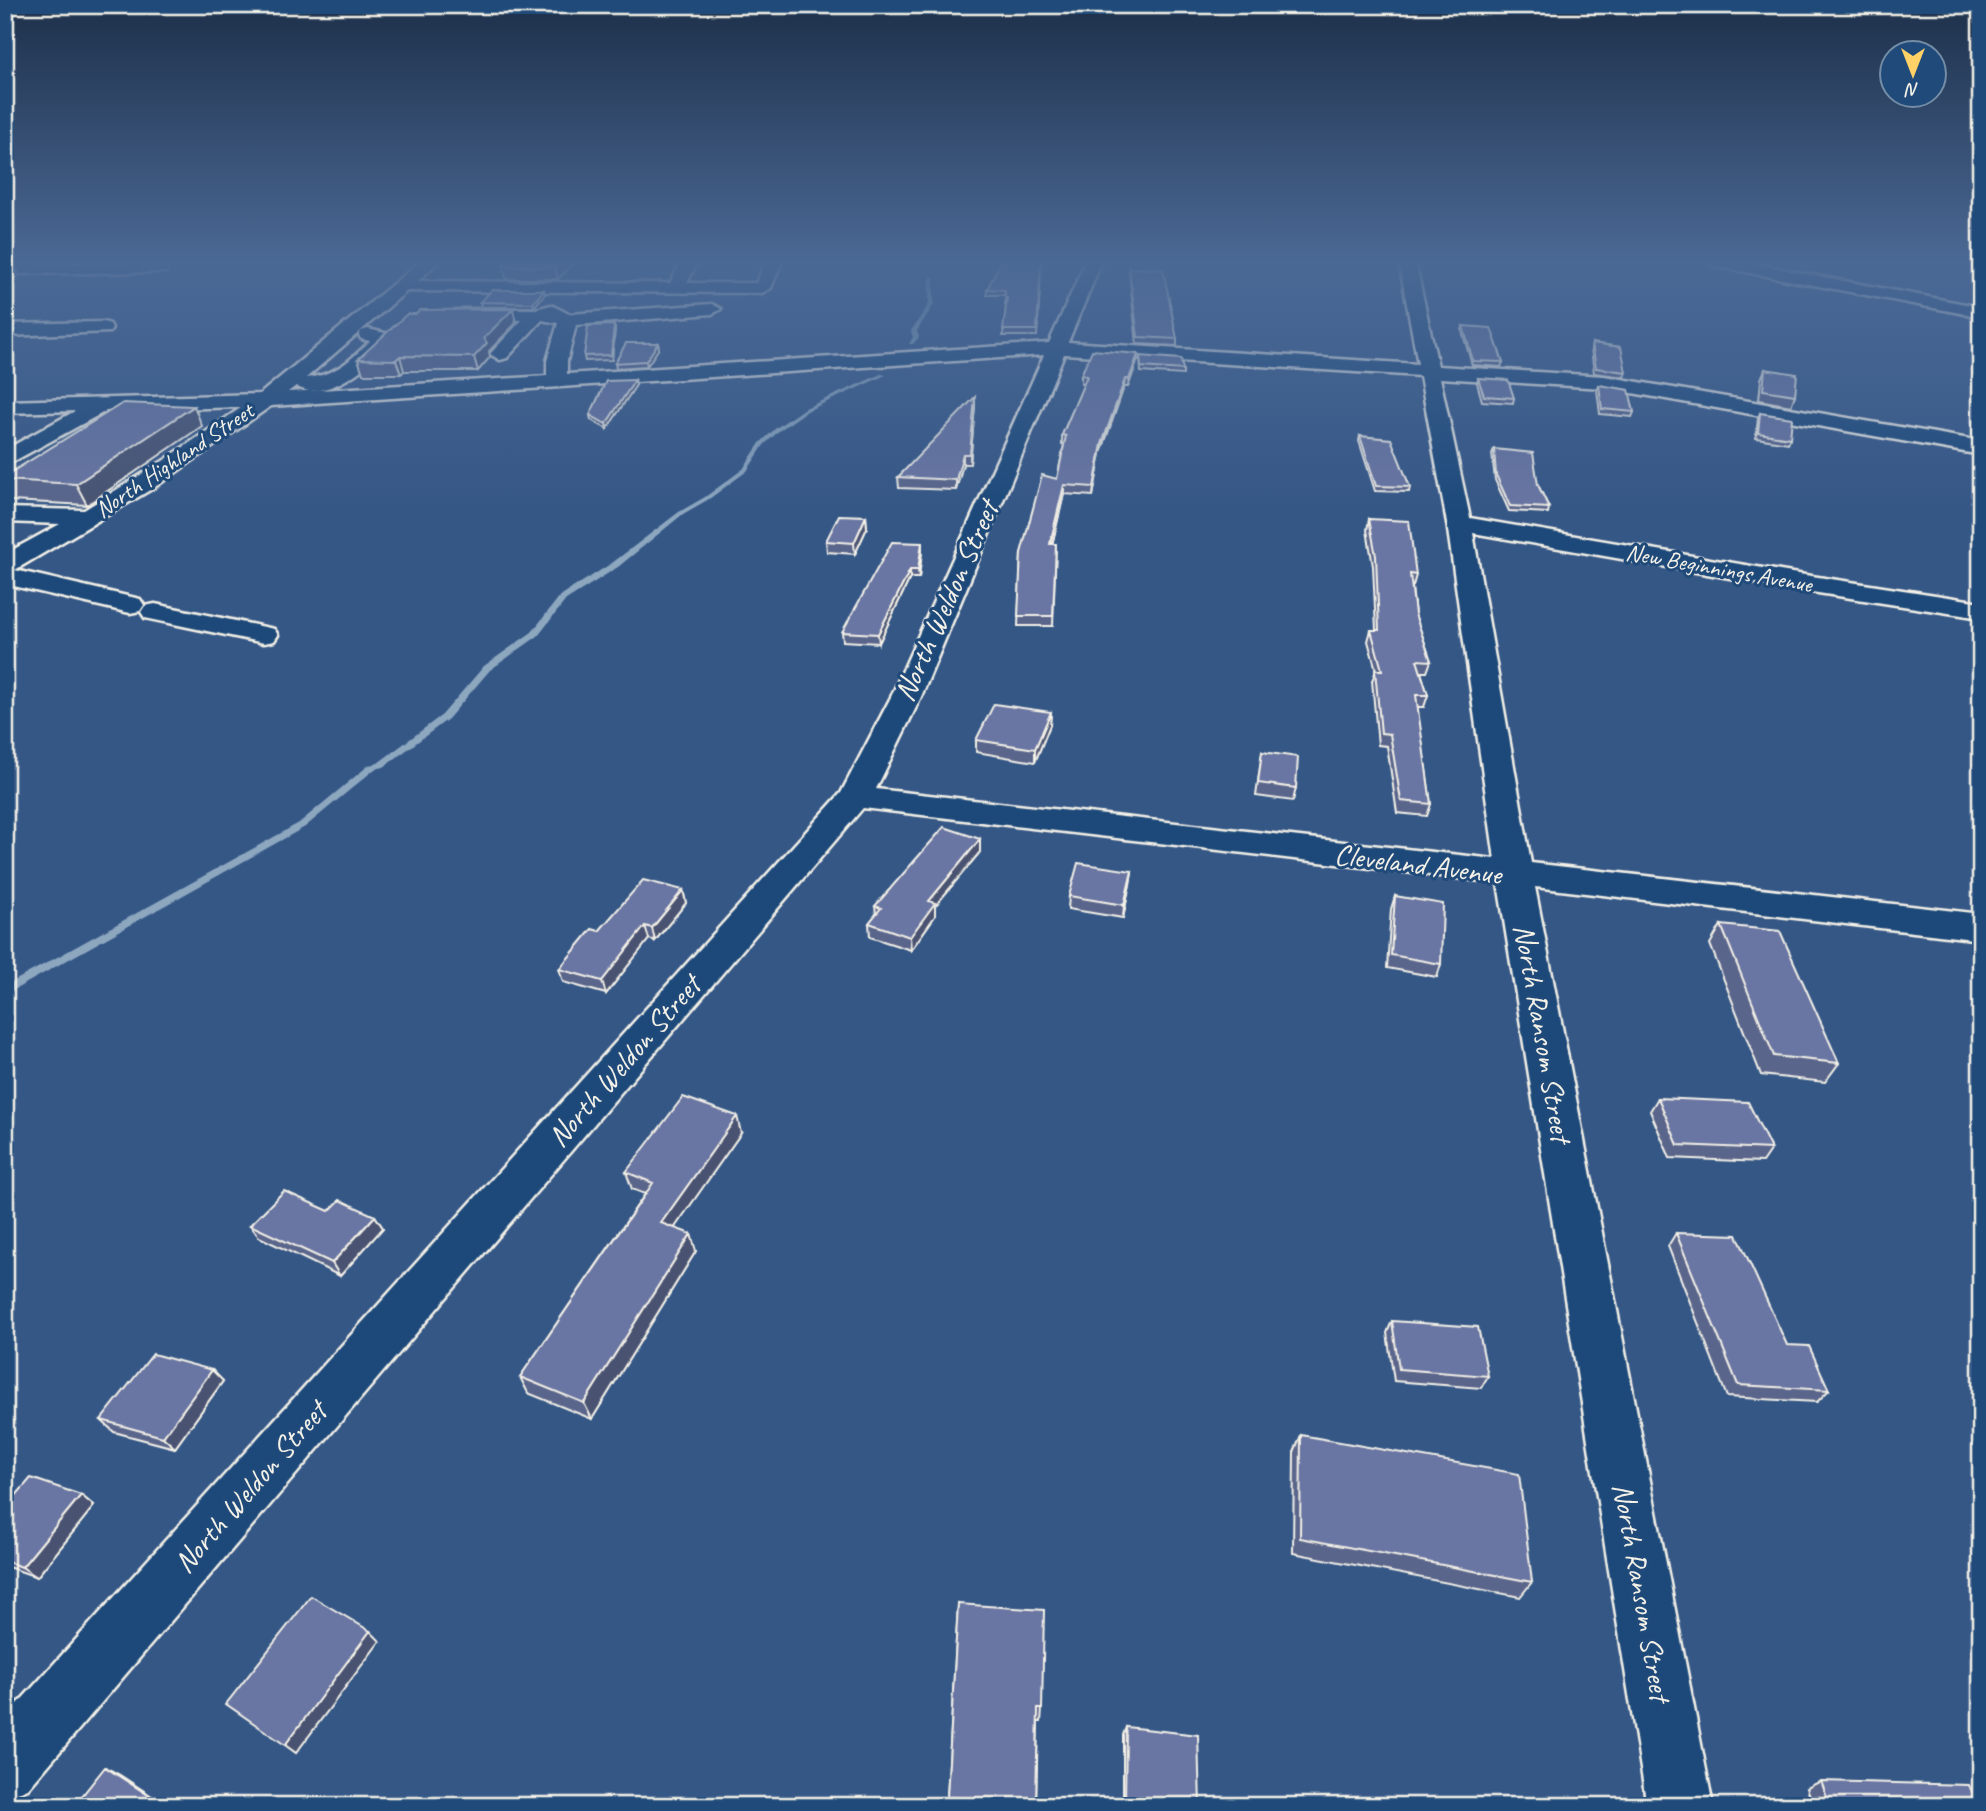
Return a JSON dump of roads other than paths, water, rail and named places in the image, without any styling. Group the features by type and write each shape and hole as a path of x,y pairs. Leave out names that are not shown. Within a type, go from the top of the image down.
{"street":[{"name":"North Highland Street","path":"5,565 90,517 229,426 331,346"},
{"path":"283,385 331,382 342,378 374,346"},
{"path":"500,354 508,346"},
{"path":"557,381 557,361 561,346"},
{"name":"North Ransom Street","path":"1423,346 1459,523 1515,875 1680,1806"},
{"path":"5,407 264,400 1056,348 1576,380 1644,388 1981,448"},
{"name":"North Weldon Street","path":"5,1766 855,797 906,696 1056,348"},
{"path":"5,459 104,405"},
{"path":"5,515 90,517"},
{"name":"New Beginnings Avenue","path":"1459,523 1792,581 1981,610"},
{"path":"5,576 264,635"},
{"name":"Cleveland Avenue","path":"855,797 1981,927"}],"waterway":[{"path":"5,991 302,825 372,767 381,765 445,717 487,668 535,634 563,598 615,565 681,513 745,470 762,444 778,429 805,410 883,375"}]}
